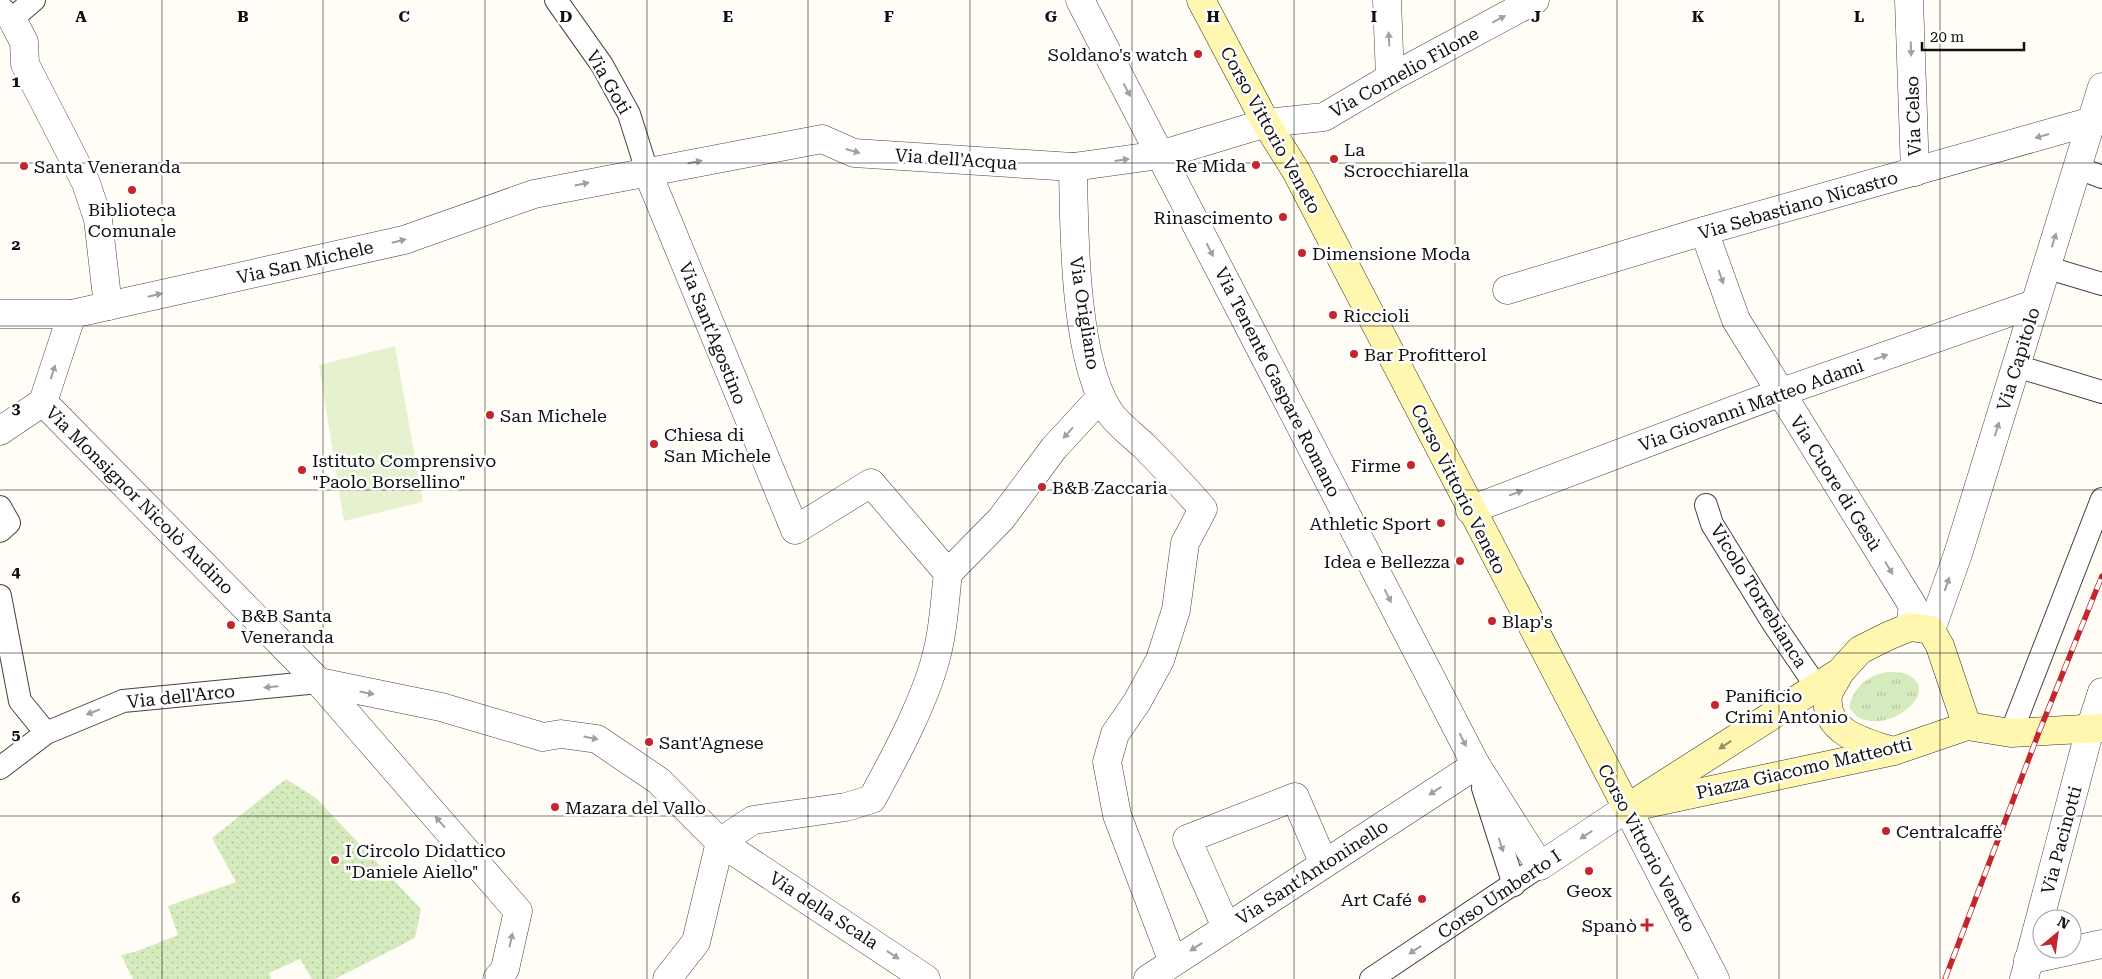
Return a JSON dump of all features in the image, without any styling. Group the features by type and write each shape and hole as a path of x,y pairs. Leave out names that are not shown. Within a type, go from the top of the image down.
{"main road":[{"name":"Corso Vittorio Veneto","path":"1201,0 1266,123 1296,172 1470,510 1627,808"},
{"name":"Piazza Giacomo Matteotti","path":"1627,808 1840,672 1860,650 1921,629"},
{"path":"1921,629 1943,654 1967,726 2011,733 2096,729"},
{"path":"1840,672 1828,695 1829,712 1840,728 1853,738 1894,751"},
{"name":"Piazza Giacomo Matteotti","path":"1627,808 1894,751 1967,726"}],"street":[{"path":"34,0 6,13 24,42 25,64 86,183 98,219 108,306"},
{"name":"Via Goti","path":"556,0 602,65 629,114 647,170"},
{"name":"Via Tenente Gaspare Romano","path":"1080,0 1476,765 1540,866"},
{"path":"1387,0 1390,78"},
{"name":"Via Cornelio Filone","path":"1266,123 1324,117 1390,78 1535,0"},
{"name":"Via Celso","path":"1909,0 1915,172"},
{"name":"Via Capitolo","path":"1921,629 1958,554 2089,122 2102,87"},
{"name":"Via Sebastiano Nicastro","path":"1507,290 1704,231 2089,122"},
{"name":"Via dell'Acqua","path":"534,194 647,170 822,139 854,153 1073,166 1160,155 1266,123"},
{"name":"Via Origliano","path":"1073,166 1074,243 1082,315 1088,353 1101,397 1111,414 1176,478 1203,509 1185,543 1176,610 1160,660 1137,702 1115,734 1107,762 1116,815 1174,962"},
{"path":"2076,167 2102,177"},
{"name":"Via Sant'Agostino","path":"647,170 795,530 871,482 948,573"},
{"name":"Via San Michele","path":"0,314 72,314 404,240 534,194"},
{"name":"Via Cuore di Gesù","path":"1704,231 1736,320 1913,606 1921,629"},
{"path":"2045,267 2102,284"},
{"name":"Via Giovanni Matteo Adami","path":"1470,510 1780,393 2034,304"},
{"path":"0,431 43,402 72,314"},
{"path":"2016,366 2102,392"},
{"path":"667,979 696,942 720,842 753,820 846,807 872,799 891,765 921,699 938,649 948,573 1002,520 1054,448 1101,397"},
{"name":"Via Monsignor Nicolò Audino","path":"43,402 319,682 518,911 509,976"},
{"path":"2011,733 2102,499"},
{"name":"Vicolo Torrebianca","path":"1706,505 1712,524 1762,607 1816,686"},
{"path":"0,507 9,523 0,531"},
{"path":"0,596 20,701 46,733"},
{"name":"Via dell'Arco","path":"0,768 46,733 122,701 319,682"},
{"name":"Via della Scala","path":"319,682 441,708 543,737 561,734 597,738 659,781 720,842 926,979"},
{"name":"Via Pacinotti","path":"2026,969 2096,729 2102,692"},
{"name":"Via Tenente Gaspare Romano","path":"1476,765 1514,885"},
{"name":"Via Sant'Antoninello","path":"1148,979 1476,765"},
{"path":"1226,927 1187,839 1295,797 1324,864"},
{"name":"Corso Umberto I","path":"1371,979 1627,808"},
{"name":"Corso Vittorio Veneto","path":"1627,808 1709,976"},
{"path":"2026,969 2102,944"}],"green space":[{"path":"395,346 423,502 344,521 319,365"},
{"path":"1887,672 1897,672 1912,677 1919,685 1918,696 1904,711 1894,717 1874,721 1864,720 1855,715 1849,707 1858,688 1873,676"},
{"name":"I Circolo Didattico \"Daniele Aiello\"","path":"286,779 316,798 421,909 415,938 335,979 312,979 300,959 269,973 271,979 133,979 121,955 135,952 178,935 168,906 236,882 212,838"}],"railway":[{"path":"1945,979 2039,732 2102,576"}],"place":[{"name":"Soldano's watch","path":"1198,54"},
{"name":"La Scrocchiarella","path":"1334,159"},
{"name":"Re Mida","path":"1256,165"},
{"name":"Santa Veneranda","path":"24,166"},
{"name":"Biblioteca Comunale","path":"132,190"},
{"name":"Rinascimento","path":"1283,217"},
{"name":"Dimensione Moda","path":"1302,253"},
{"name":"Riccioli","path":"1333,315"},
{"name":"Bar Profitterol","path":"1354,354"},
{"name":"San Michele","path":"490,415"},
{"name":"Chiesa di San Michele","path":"654,444"},
{"name":"Firme","path":"1411,465"},
{"name":"Istituto Comprensivo \"Paolo Borsellino\"","path":"302,470"},
{"name":"B&B Zaccaria","path":"1042,487"},
{"name":"Athletic Sport","path":"1441,523"},
{"name":"Idea e Bellezza","path":"1460,561"},
{"name":"Blap's","path":"1492,621"},
{"name":"B&B Santa Veneranda","path":"231,625"},
{"name":"Panificio Crimi Antonio","path":"1715,705"},
{"name":"Sant'Agnese","path":"649,742"},
{"name":"Mazara del Vallo","path":"555,807"},
{"name":"Centralcaffè","path":"1886,831"},
{"name":"I Circolo Didattico \"Daniele Aiello\"","path":"335,860"},
{"name":"Geox","path":"1589,871"},
{"name":"Art Café","path":"1422,899"},
{"name":"Spanò","path":"1647,925"}]}
